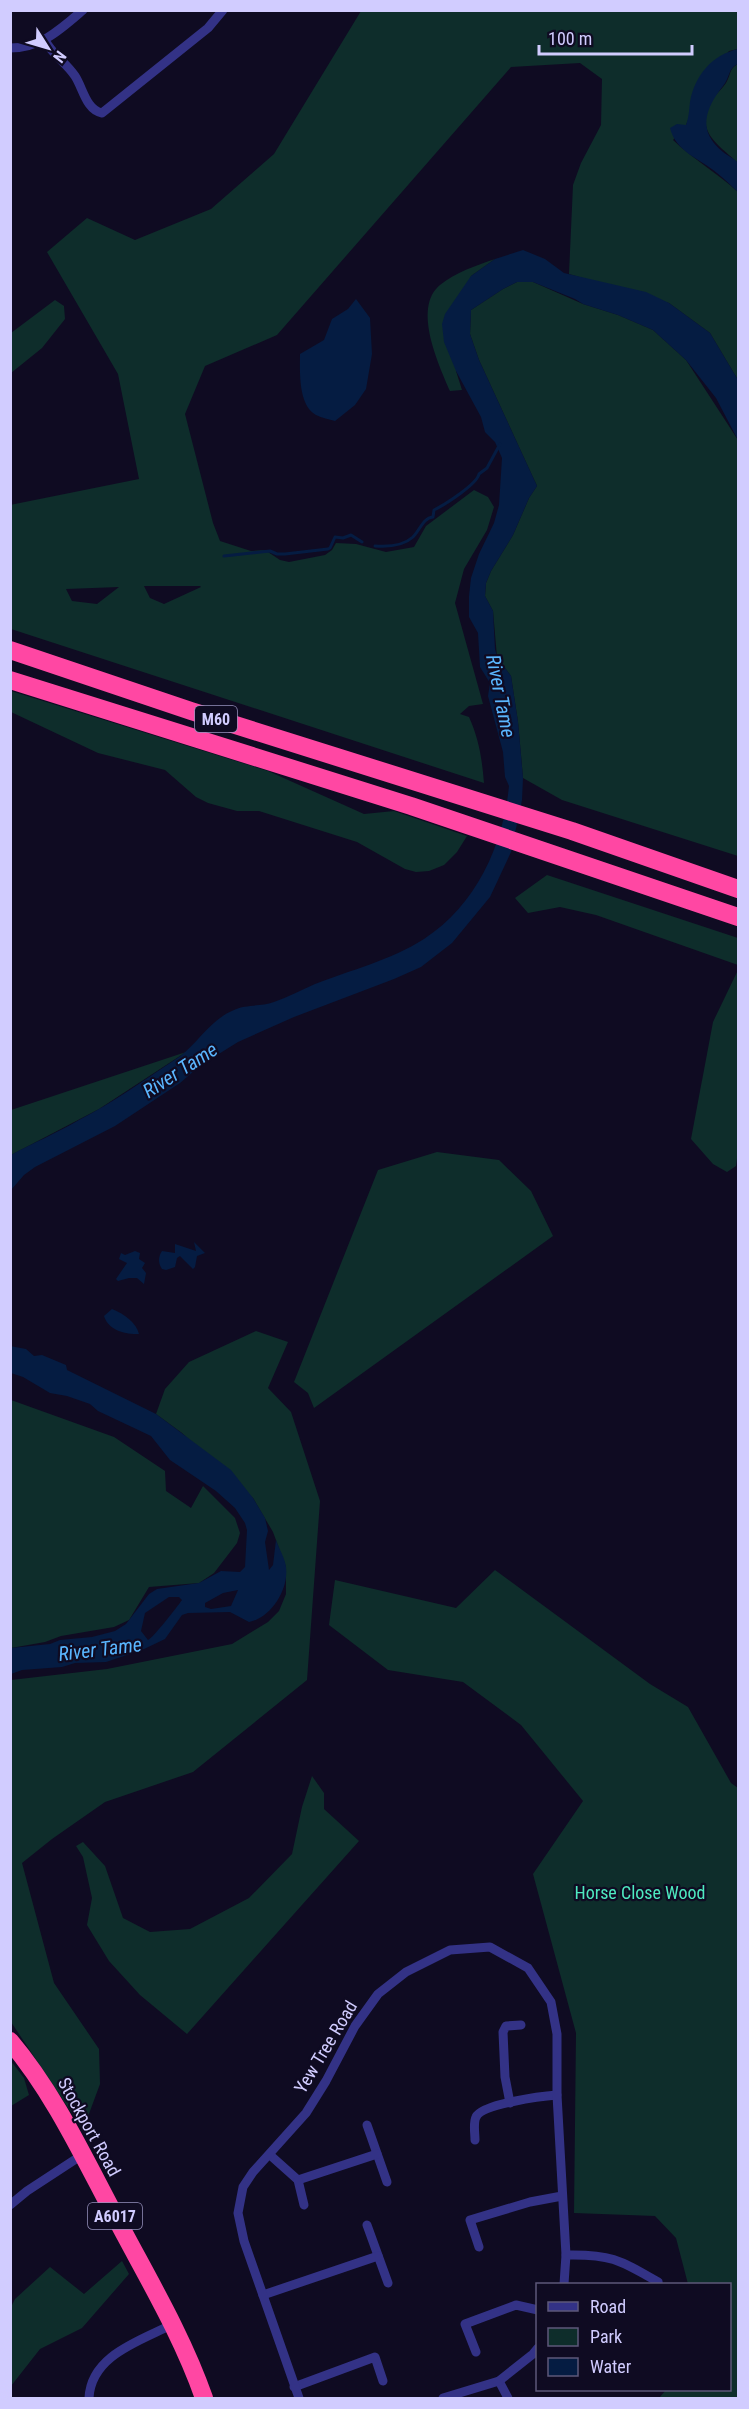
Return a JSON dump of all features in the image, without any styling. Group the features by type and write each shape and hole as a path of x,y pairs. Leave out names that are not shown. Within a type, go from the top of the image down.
{"highway":[{"name":"M60","path":"10,650 191,711 423,782 738,889"},
{"name":"M60","path":"10,680 411,806 738,917"},
{"name":"Stockport Road","path":"10,2041 34,2072 82,2155 173,2324 193,2367 204,2398"}],"street":[{"path":"10,48 30,47 45,40 83,10"},
{"path":"45,40 52,54 62,60 76,76 95,110 102,113 208,28 222,10"},
{"name":"Yew Tree Road","path":"299,2398 244,2241 238,2213 243,2187 253,2172 306,2113 355,2026 378,1994 406,1972 450,1950 490,1947 528,1968 550,2002 557,2034 557,2095 566,2254 564,2283"},
{"path":"510,2103 505,2077 503,2032 506,2026 521,2025"},
{"path":"475,2140 476,2117 481,2111 510,2103 557,2095"},
{"path":"367,2125 387,2182"},
{"path":"298,2180 377,2154"},
{"path":"10,2205 27,2191 82,2155"},
{"path":"270,2155 298,2180 304,2205"},
{"path":"479,2247 470,2220 530,2202 562,2196"},
{"path":"367,2225 388,2283"},
{"path":"566,2254 593,2254 621,2260 658,2283"},
{"path":"263,2295 378,2256"},
{"path":"476,2352 465,2324 516,2306 536,2310"},
{"path":"88,2398 91,2383 104,2363 115,2354 173,2324"},
{"path":"443,2398 499,2381 536,2350"},
{"path":"294,2387 375,2357 383,2381"},
{"path":"499,2381 508,2398"}],"green space":[{"path":"361,11 738,11 738,49 729,51 691,101 690,115 686,125 673,140 738,192 738,380 710,333 669,303 569,274 573,185 581,163 601,125 602,79 580,63 511,67 277,335 205,366 185,414 213,523 220,541 251,551 265,550 280,560 289,562 325,555 336,543 356,544 386,552 414,547 426,526 474,490 488,497 494,507 487,530 464,569 455,603 483,704 469,706 460,714 469,717 475,733 484,783 11,629 10,505 139,479 118,374 47,252 87,218 135,240 211,209 274,154","holes":["144,586 200,586 201,587 164,604 150,598","119,587 97,604 72,601 66,589"]},
{"path":"738,64 738,163 710,135 706,127 706,118 714,97"},
{"path":"495,259 471,276 456,371 462,390 450,391 430,337 428,308 432,295 440,285 453,276"},
{"path":"517,282 533,282 583,304 618,315 653,330 686,360 738,440 738,856 562,800 523,778 511,676 497,657 493,611 485,596 486,583 491,571 513,535 529,498 537,486 479,360 470,334 471,310"},
{"path":"55,300 64,306 65,319 42,348 11,373 11,333"},
{"path":"11,691 268,771 364,814 394,811 467,836 457,852 444,865 429,871 416,872 405,869 357,842 259,811 237,811 208,803 196,797 165,770 98,753 11,712"},
{"path":"547,875 738,938 738,965 596,915 560,907 528,913 515,898"},
{"path":"738,970 738,1151 736,1166 727,1172 713,1164 691,1139 713,1022"},
{"path":"186,1052 99,1109 11,1155 11,1110"},
{"path":"437,1152 499,1160 531,1191 553,1236 314,1408 308,1393 294,1382 378,1170"},
{"path":"256,1331 288,1342 268,1388 291,1412 320,1501 307,1680 193,1772 105,1802 22,1863 54,1983 99,2049 100,2084 83,2130 11,2022 11,1680 107,1669 232,1644 268,1622 279,1611 286,1594 286,1567 273,1532 253,1498 182,1433 156,1414 165,1389 189,1362"},
{"path":"11,1400 114,1437 165,1471 166,1491 191,1508 203,1486 235,1518 240,1533 237,1543 214,1573 199,1583 149,1587 129,1620 114,1627 11,1648"},
{"name":"Horse Close Wood","path":"495,1570 650,1684 688,1707 731,1783 738,1788 738,2398 659,2398 665,2391 731,2391 731,2283 688,2283 676,2238 655,2216 574,2213 576,2033 533,1874 583,1801 521,1725 463,1682 388,1670 329,1625 335,1580 456,1608"},
{"path":"312,1776 324,1793 324,1809 359,1841 187,2034 140,1995 109,1961 87,1925 92,1898 83,1857 76,1846 83,1842 105,1866 123,1918 150,1932 190,1929 249,1898 292,1854 302,1807"},
{"path":"11,2061 24,2078 29,2095 11,2106"},
{"path":"122,2261 129,2274 82,2328 40,2349 11,2386 11,2307 15,2299 50,2267 84,2294"}],"water":[{"path":"738,49 738,64 732,68 712,103 706,120 710,136 715,144 738,163 738,192 717,173 683,149 677,143 670,128 677,124 686,125 692,92 706,68 720,56"},
{"name":"River Tame","path":"523,250 545,259 564,273 646,292 669,303 710,333 738,380 738,440 716,398 686,360 653,330 618,315 583,304 533,282 517,282 471,310 470,334 479,360 537,486 486,583 485,596 493,611 497,657 511,676 523,778 522,800 511,852 490,897 452,943 421,967 294,1017 238,1042 201,1065 180,1083 115,1126 35,1167 24,1175 11,1190 11,1155 71,1125 130,1090 179,1057 226,1014 239,1008 269,1004 315,984 385,959 424,939 458,909 484,872 500,830 509,786 505,777 503,752 488,696 490,683 480,667 478,633 469,617 469,596 471,578 499,505 502,458 495,442 485,432 481,417 456,371 444,342 442,324 445,314 471,276 495,259"},
{"path":"356,299 370,318 372,354 366,389 355,405 335,421 316,415 306,404 301,388 300,354 324,340 332,319 348,309"},
{"path":"194,1242 205,1253 197,1256 193,1269 180,1256 177,1258 175,1267 162,1269 159,1260 162,1251 175,1253 175,1244 196,1251"},
{"path":"135,1251 140,1253 139,1259 145,1263 142,1268 146,1273 144,1284 137,1278 118,1281 116,1279 127,1263 119,1259 121,1253 125,1255"},
{"path":"112,1309 129,1319 139,1334 129,1334 109,1325 104,1316"},
{"name":"River Tame","path":"10,1346 26,1349 34,1356 42,1355 66,1365 67,1370 156,1414 231,1470 265,1518 268,1531 265,1542 269,1570 273,1565 276,1540 284,1560 285,1584 271,1609 249,1622 230,1612 188,1613 182,1615 165,1639 142,1650 106,1662 75,1663 62,1667 22,1670 11,1674 11,1648 50,1644 60,1640 92,1637 115,1631 126,1624 149,1594 157,1589 199,1583 221,1571 240,1572 245,1567 247,1530 235,1508 216,1491 170,1460 151,1436 98,1411 90,1404 50,1393 23,1377 11,1373","holes":["238,1590 231,1606 211,1609 205,1607 205,1603 223,1593","169,1597 179,1597 182,1600 148,1640 141,1631 145,1613"]}],"waterway":[{"path":"375,546 395,545 413,537 424,522 433,517 434,510 467,488 487,468 500,444"},
{"path":"224,556 270,551 285,554 328,549 335,537 343,538 351,535 362,542"}]}
